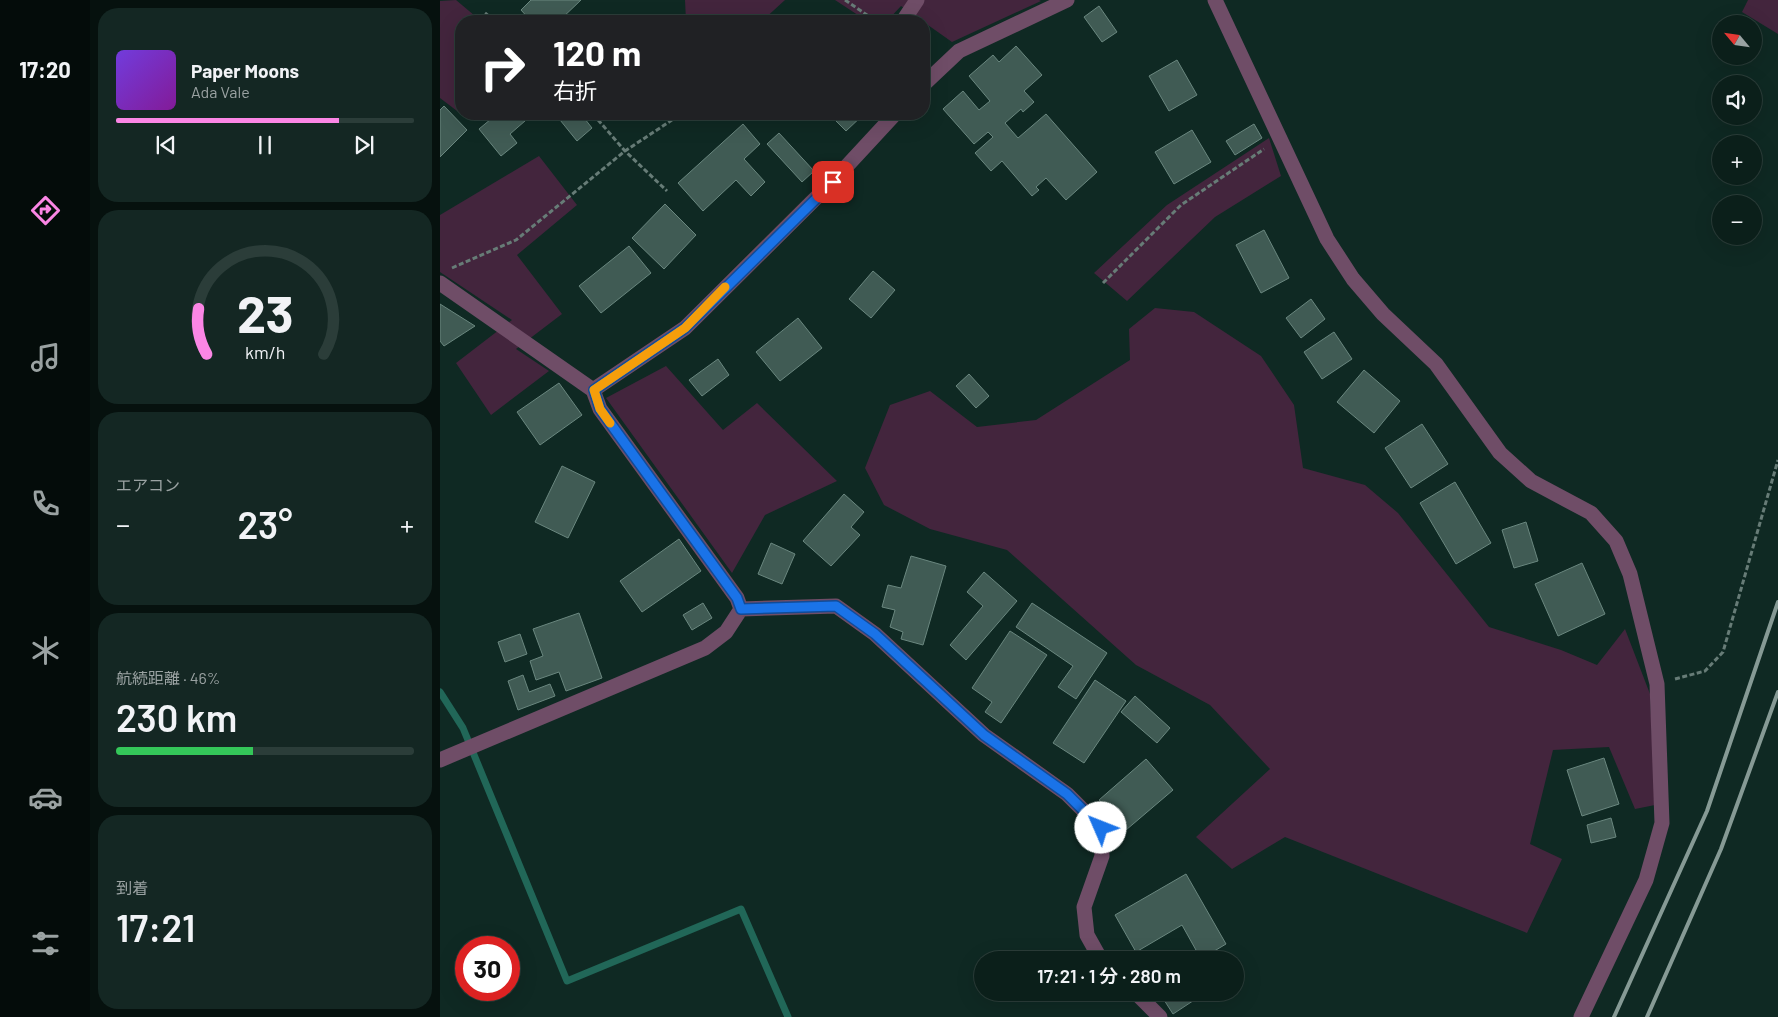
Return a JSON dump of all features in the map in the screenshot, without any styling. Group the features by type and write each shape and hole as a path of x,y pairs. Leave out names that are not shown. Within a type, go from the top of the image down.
{"street":[{"path":"907,15 916,0"},
{"path":"930,78 959,51 1068,0"},
{"path":"1215,0 1327,240 1352,279 1383,314 1436,364 1500,453 1531,481 1590,513 1616,541 1630,574 1657,684 1662,822 1646,880 1581,1017"},
{"path":"594,390 685,328 833,182 890,120"},
{"path":"440,283 594,390 600,409 737,598 741,609 737,618 726,632 705,648 440,760"},
{"path":"741,609 836,606 875,634 984,735 1067,794 1101,828 1102,856 1084,907 1087,935 1096,951"},
{"path":"1143,1001 1160,1017"}],"path":[{"path":"846,0 867,15"},
{"path":"598,120 625,151 668,191"},
{"path":"448,270 516,240 625,151 672,120"},
{"path":"1103,283 1181,205 1281,138"},
{"path":"1657,684 1705,671 1723,652 1778,460"}],"shaded area":[{"path":"456,0 474,15 455,15 455,109 440,98 440,1"},
{"path":"685,0 785,0 769,15 686,15"},
{"path":"835,0 1041,1 952,42 930,26 930,15 914,15 901,6 893,15 858,15"},
{"path":"1748,0 1778,0 1778,34 1762,24 1762,15 1747,15 1742,12"},
{"path":"1269,138 1281,176 1215,217 1127,301 1094,273 1167,205"},
{"path":"539,156 577,205 517,255 562,314 516,349 549,371 491,415 456,363 512,320 440,272 440,215"},
{"path":"1155,308 1194,312 1261,356 1294,405 1303,468 1365,485 1398,513 1489,627 1561,650 1597,665 1625,629 1650,694 1655,805 1635,809 1609,747 1553,750 1530,844 1562,859 1527,933 1285,837 1232,869 1196,837 1270,769 1210,705 1136,665 1007,550 930,529 884,505 865,468 890,405 930,391 977,427 1036,420 1130,360 1129,329"},
{"path":"666,366 723,430 757,403 837,481 765,515 732,573 606,398"}],"building":[{"path":"531,0 581,0 565,15 526,15 521,10"},
{"path":"1099,6 1117,32 1102,42 1084,17"},
{"path":"1016,46 1042,75 1024,91 1034,102 1023,112 1021,109 1005,123 1018,138 1046,114 1097,172 1066,200 1046,178 1036,187 1039,190 1032,196 1002,161 991,171 975,153 993,137 988,132 974,144 943,109 963,91 979,110 990,101 969,76 993,55 999,62"},
{"path":"1177,60 1197,95 1169,111 1149,76"},
{"path":"444,106 455,117 455,120 457,120 467,130 440,157 440,110"},
{"path":"490,120 526,120 510,134 517,143 501,156 479,129"},
{"path":"560,120 586,120 592,128 577,141"},
{"path":"835,120 858,120 846,131"},
{"path":"743,124 760,144 744,159 765,182 751,196 736,180 703,211 678,183"},
{"path":"1254,124 1262,138 1235,155 1226,141"},
{"path":"1192,130 1211,162 1174,184 1155,152"},
{"path":"779,133 814,171 802,182 767,144"},
{"path":"665,204 696,235 664,269 632,238"},
{"path":"1264,230 1289,278 1261,293 1236,245"},
{"path":"629,246 651,273 601,313 579,286"},
{"path":"873,271 895,290 871,318 849,299"},
{"path":"1311,299 1325,319 1301,338 1286,318"},
{"path":"440,304 475,326 444,346 440,341"},
{"path":"798,318 822,348 780,381 756,352"},
{"path":"1334,332 1352,359 1322,379 1304,352"},
{"path":"718,359 729,375 702,396 689,380"},
{"path":"1364,370 1400,401 1374,433 1337,402"},
{"path":"969,374 989,396 976,408 956,386"},
{"path":"559,383 582,415 540,445 517,412"},
{"path":"1422,424 1448,464 1411,488 1385,448"},
{"path":"562,466 595,482 568,538 535,522"},
{"path":"1455,482 1491,543 1456,564 1420,503"},
{"path":"844,494 864,512 851,527 860,535 831,566 803,541"},
{"path":"1526,522 1538,561 1514,568 1502,530"},
{"path":"679,539 701,571 642,612 620,581"},
{"path":"771,543 795,554 782,584 758,574"},
{"path":"911,556 946,566 923,645 901,639 903,632 890,627 895,610 882,607 888,585 901,588"},
{"path":"1582,563 1605,614 1558,636 1535,584"},
{"path":"984,572 1017,601 966,660 950,645 983,606 967,592"},
{"path":"703,603 712,618 692,630 683,615"},
{"path":"1032,603 1107,653 1076,699 1058,687 1073,666 1016,627"},
{"path":"579,613 602,678 566,691 559,672 536,680 530,661 543,656 533,629"},
{"path":"1010,631 1047,655 1001,723 985,712 992,702 972,688"},
{"path":"520,634 527,654 505,662 498,642"},
{"path":"523,675 529,692 550,684 555,696 518,710 508,681"},
{"path":"1095,680 1126,701 1084,763 1053,743"},
{"path":"1135,696 1170,728 1157,743 1121,712"},
{"path":"1604,758 1619,804 1582,816 1567,770"},
{"path":"1146,759 1173,790 1126,830 1099,800"},
{"path":"1611,818 1616,837 1591,843 1587,825"},
{"path":"1186,874 1226,944 1214,951 1197,951 1182,925 1135,951 1115,915"},
{"path":"1165,1001 1193,1001 1173,1014"}],"waterway":[{"path":"440,692 463,728 567,981 741,909 788,1017"}],"railway":[{"path":"1614,1017 1707,811 1778,602"},
{"path":"1647,1017 1721,849 1778,692"}],"slow traffic":[{"path":"610,423 600,409 594,390 685,328 725,287"}],"route":[{"path":"833,182 685,328 594,390 600,409 737,598 741,609 836,606 875,634 984,735 1067,794 1101,828"}]}
